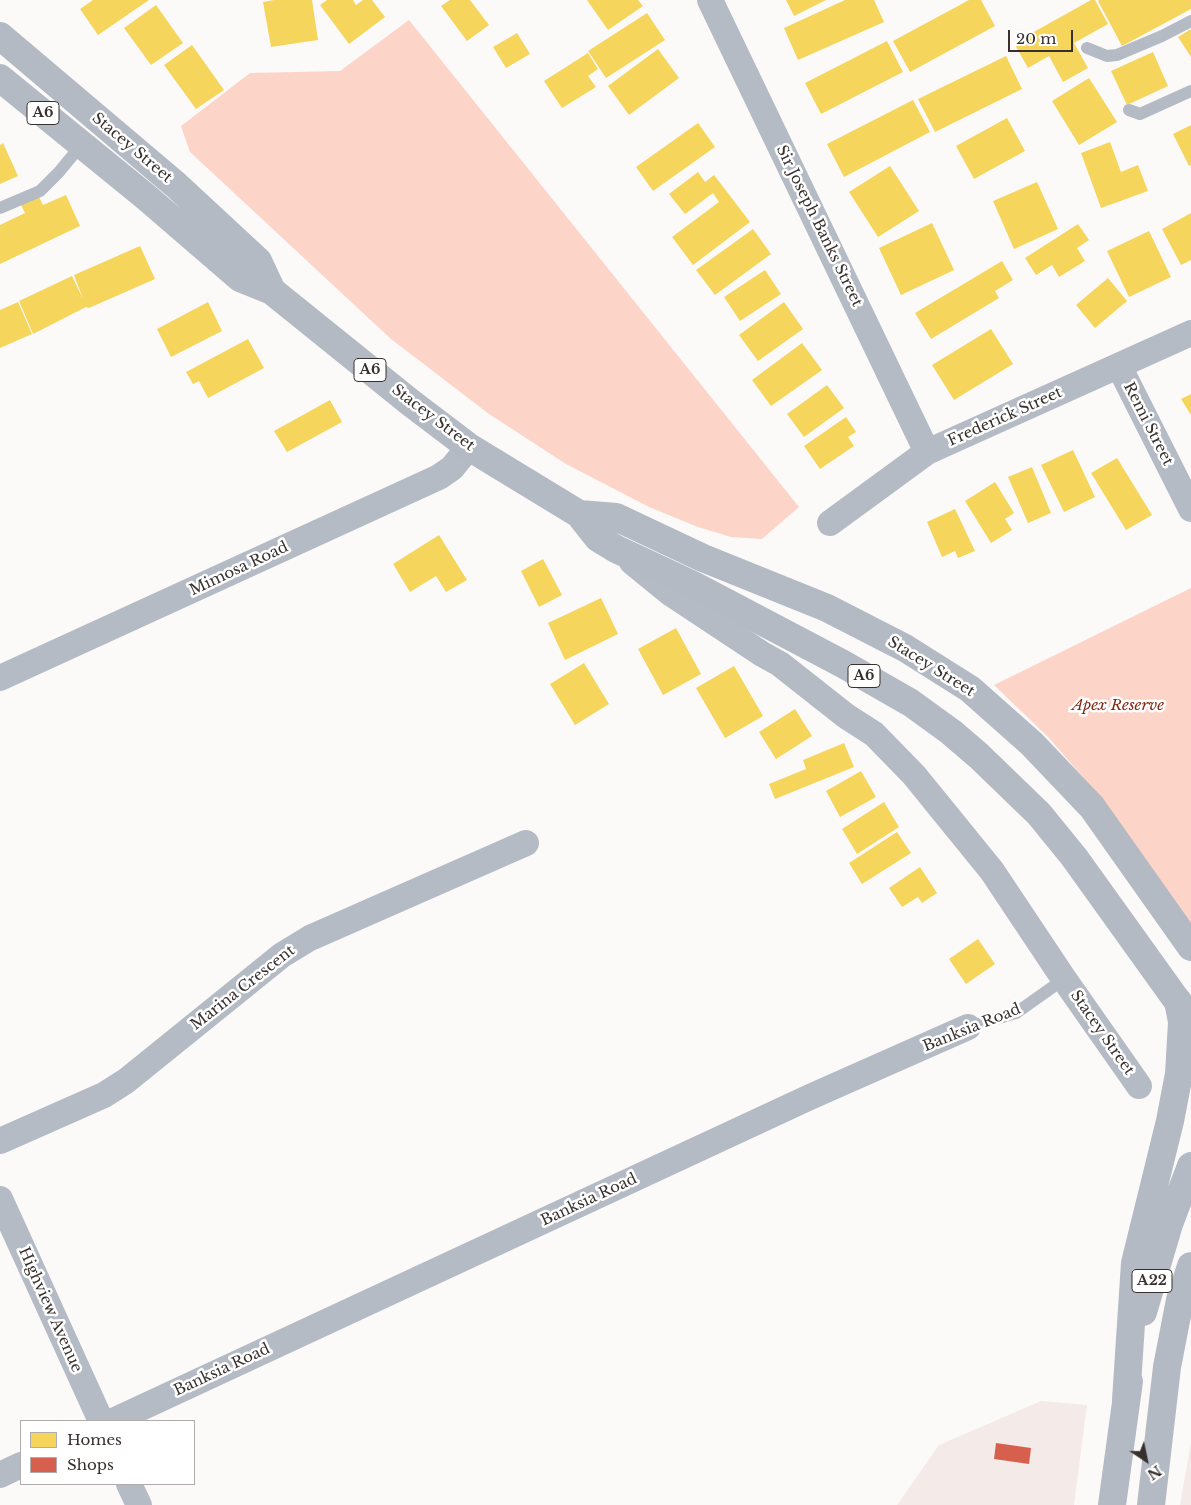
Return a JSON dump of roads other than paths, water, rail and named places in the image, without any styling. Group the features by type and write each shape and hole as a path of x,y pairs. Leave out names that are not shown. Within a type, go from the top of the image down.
{"highway":[{"name":"Stacey Street","path":"0,36 197,204 258,262 272,291"},
{"name":"Stacey Street","path":"0,78 82,144 240,278 272,291 411,403 469,447 579,514 598,538 616,549 693,586 843,664 911,703 951,732 980,756 1039,814 1080,864 1184,1010"},
{"name":"Stacey Street","path":"579,514 616,517 703,558 827,608 905,648 970,690 1032,744 1092,807 1191,947"},
{"path":"1126,1400 1135,1264 1170,1121 1179,1074 1184,1010"},
{"name":"A22","path":"1112,1505 1126,1400 1145,1304 1170,1224 1191,1166"},
{"name":"A22","path":"1151,1505 1169,1354 1180,1300 1191,1266"}],"street":[{"name":"Sir Joseph Banks Street","path":"710,0 927,452"},
{"name":"Frederick Street","path":"830,522 927,452 1191,333"},
{"name":"Remi Street","path":"1119,366 1191,509"},
{"name":"Mimosa Road","path":"0,678 439,477 452,468 469,447"},
{"name":"Stacey Street","path":"616,549 670,593 780,664 846,716 874,734 914,775 992,871 1139,1086"},
{"name":"Marina Crescent","path":"0,1141 104,1095 126,1082 282,955 310,938 526,843"},
{"name":"Banksia Road","path":"115,1420 792,1105 968,1027"},
{"name":"Highview Avenue","path":"0,1199 101,1420"},
{"path":"0,1475 20,1465"},
{"path":"129,1485 139,1505"}],"lane":[{"path":"1087,48 1107,56 1117,55 1162,36 1191,21"},
{"path":"1129,110 1140,114 1191,91"},
{"path":"0,208 40,191 59,172 82,144"},
{"name":"Banksia Road","path":"968,1027 1016,1013 1064,978"}],"park label":[{"name":"Apex Reserve","path":"1118,706"}]}
